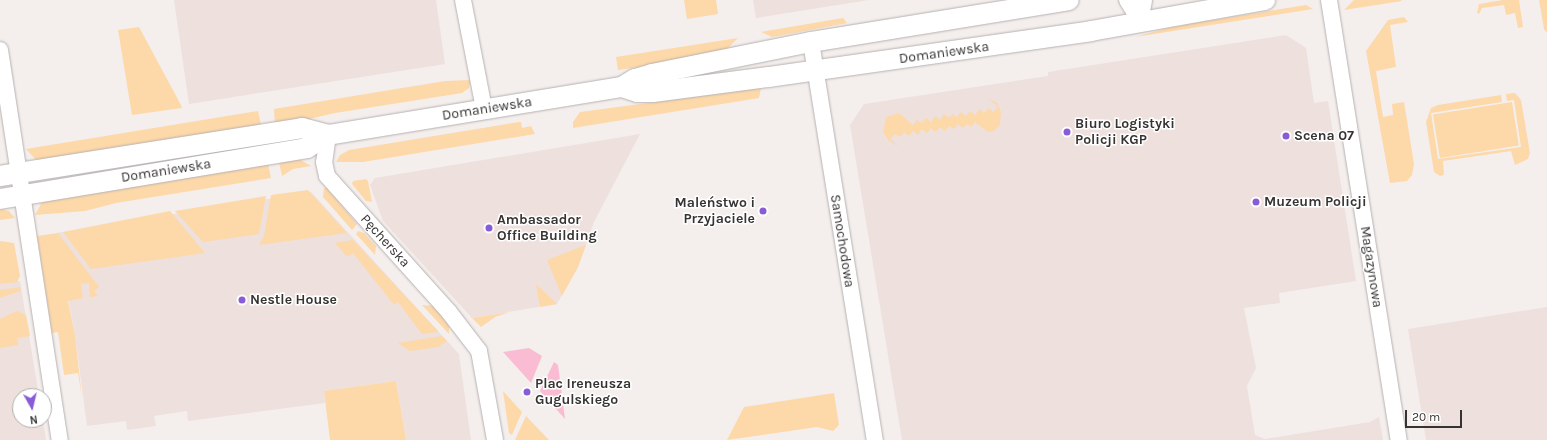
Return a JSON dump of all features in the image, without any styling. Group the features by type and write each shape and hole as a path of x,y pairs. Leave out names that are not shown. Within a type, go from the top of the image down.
{"street":[{"path":"463,0 484,109"},
{"name":"Domaniewska","path":"0,199 307,148 328,135 622,87 635,79 652,74 811,42 1069,0"},
{"path":"1127,0 1140,22"},
{"path":"1140,22 1144,0"},
{"name":"Domaniewska","path":"622,87 637,92 653,92 936,55 1265,0"},
{"name":"Magazynowa","path":"1329,0 1399,440"},
{"name":"Samochodowa","path":"811,42 875,440"},
{"path":"0,50 60,440"},
{"name":"Domaniewska","path":"0,176 302,128 328,135"},
{"name":"Pęcherska","path":"328,135 324,162 327,176 471,338 482,356 495,440"}],"shaded area":[{"path":"174,0 436,0 445,64 189,104"},
{"path":"684,0 716,0 718,14 687,19"},
{"path":"753,0 869,0 756,18"},
{"path":"1354,0 1401,0 1402,1 1344,10"},
{"path":"1503,0 1519,0 1523,27 1518,28 1515,13 1506,15 1504,5 1482,8 1479,14 1477,13 1479,4"},
{"path":"1539,0 1547,0 1547,33 1544,29"},
{"path":"1306,5 1313,9 1135,37 1175,26"},
{"path":"1404,17 1408,22 1390,25 1396,67 1376,71 1383,117 1393,115 1392,104 1404,102 1414,164 1412,175 1407,181 1390,183 1366,51 1388,20"},
{"path":"843,18 847,23 772,37 761,32"},
{"path":"139,27 182,108 132,115 118,30"},
{"path":"1286,35 1306,48 1314,103 1328,101 1356,281 1279,293 1280,303 1244,308 1256,368 1247,386 1255,435 1265,439 1370,422 1379,417 1383,440 902,440 850,125 864,104 1048,76 1048,72"},
{"path":"738,38 726,50 686,60 618,70 616,57"},
{"path":"471,80 469,88 462,93 335,113 275,127 274,109 445,81"},
{"path":"761,88 759,98 573,128 573,122 580,112"},
{"path":"1515,93 1521,100 1530,153 1528,159 1515,165 1511,151 1443,161 1444,175 1440,176 1434,172 1426,122 1431,108 1438,105 1501,95 1502,102 1431,113 1438,159 1521,147 1514,100 1507,101 1506,94"},
{"path":"988,98 997,103 1001,112 1000,125 994,131 988,132 975,122 971,127 967,124 963,128 958,124 954,129 949,126 945,131 940,127 936,132 931,128 927,133 922,129 918,135 913,131 909,136 904,132 900,137 895,134 890,139 899,147 889,141 883,132 886,117 899,113 913,125 917,120 922,123 926,118 931,122 935,116 940,120 944,114 949,118 953,114 957,117 961,112 966,116 970,111 975,115 980,109 984,113 989,108 993,112 998,107"},
{"path":"1512,102 1519,145 1440,158 1433,115"},
{"path":"258,111 262,129 41,162 35,159 26,149"},
{"path":"521,122 522,128 531,126 535,134 363,162 336,162 340,155 349,150"},
{"name":"Ambassador Office Building","path":"640,134 594,222 578,267 557,304 472,318 383,221 370,185 375,178"},
{"path":"299,159 311,166 293,169 282,176 279,162"},
{"path":"268,163 271,178 116,203 85,211 35,215 42,202"},
{"path":"366,179 368,181 372,202 366,201 352,184 353,181"},
{"path":"324,188 327,188 357,224 352,230 323,197"},
{"path":"308,190 347,233 259,245 264,236 271,195"},
{"path":"311,192 459,354 471,440 406,440 396,381 324,391 325,403 188,421 187,411 154,416 156,426 127,430 126,421 87,426 75,335 56,233"},
{"path":"266,196 259,234 203,242 175,211"},
{"path":"0,209 9,211 15,218 0,220"},
{"path":"170,211 205,253 91,269 63,232"},
{"path":"358,231 364,233 376,246 375,255 356,234"},
{"path":"58,233 99,287 94,291 98,296 90,297 89,283 81,284 83,298 68,301 75,335 82,398 78,373 64,375 58,332 52,333 37,236"},
{"path":"353,240 438,332 422,334 398,302 394,305 353,253 347,257 335,243"},
{"path":"0,241 14,243 20,276 17,282 0,284"},
{"path":"586,245 578,267 562,296 547,260"},
{"path":"20,281 38,388 12,388 12,428 44,428 46,440 0,440 0,284"},
{"path":"536,284 557,304 540,307"},
{"path":"21,287 20,291 0,298 0,290"},
{"path":"422,305 433,306 449,326 449,334"},
{"path":"1547,307 1547,440 1426,440 1408,329"},
{"path":"17,311 26,315 30,336 17,338 18,345 0,348 0,319"},
{"path":"510,312 495,317 481,327 472,318"},
{"path":"442,336 447,341 438,347 410,351 398,343"},
{"path":"529,348 542,356 531,383 503,352"},
{"path":"554,362 558,365 565,419 540,391"},
{"path":"396,381 406,440 330,440 324,391"},
{"path":"503,391 522,412 512,435 509,433"},
{"path":"834,393 839,425 833,431 817,427 727,440 744,407"},
{"path":"526,416 549,440 515,440"}],"place":[{"name":"Biuro Logistyki Policji KGP","path":"1067,132"},
{"name":"Scena 07","path":"1286,136"},
{"name":"Muzeum Policji","path":"1256,202"},
{"name":"Maleństwo i Przyjaciele","path":"763,211"},
{"name":"Ambassador Office Building","path":"489,228"},
{"name":"Nestle House","path":"242,300"},
{"name":"Plac Ireneusza Gugulskiego","path":"527,392"}]}
